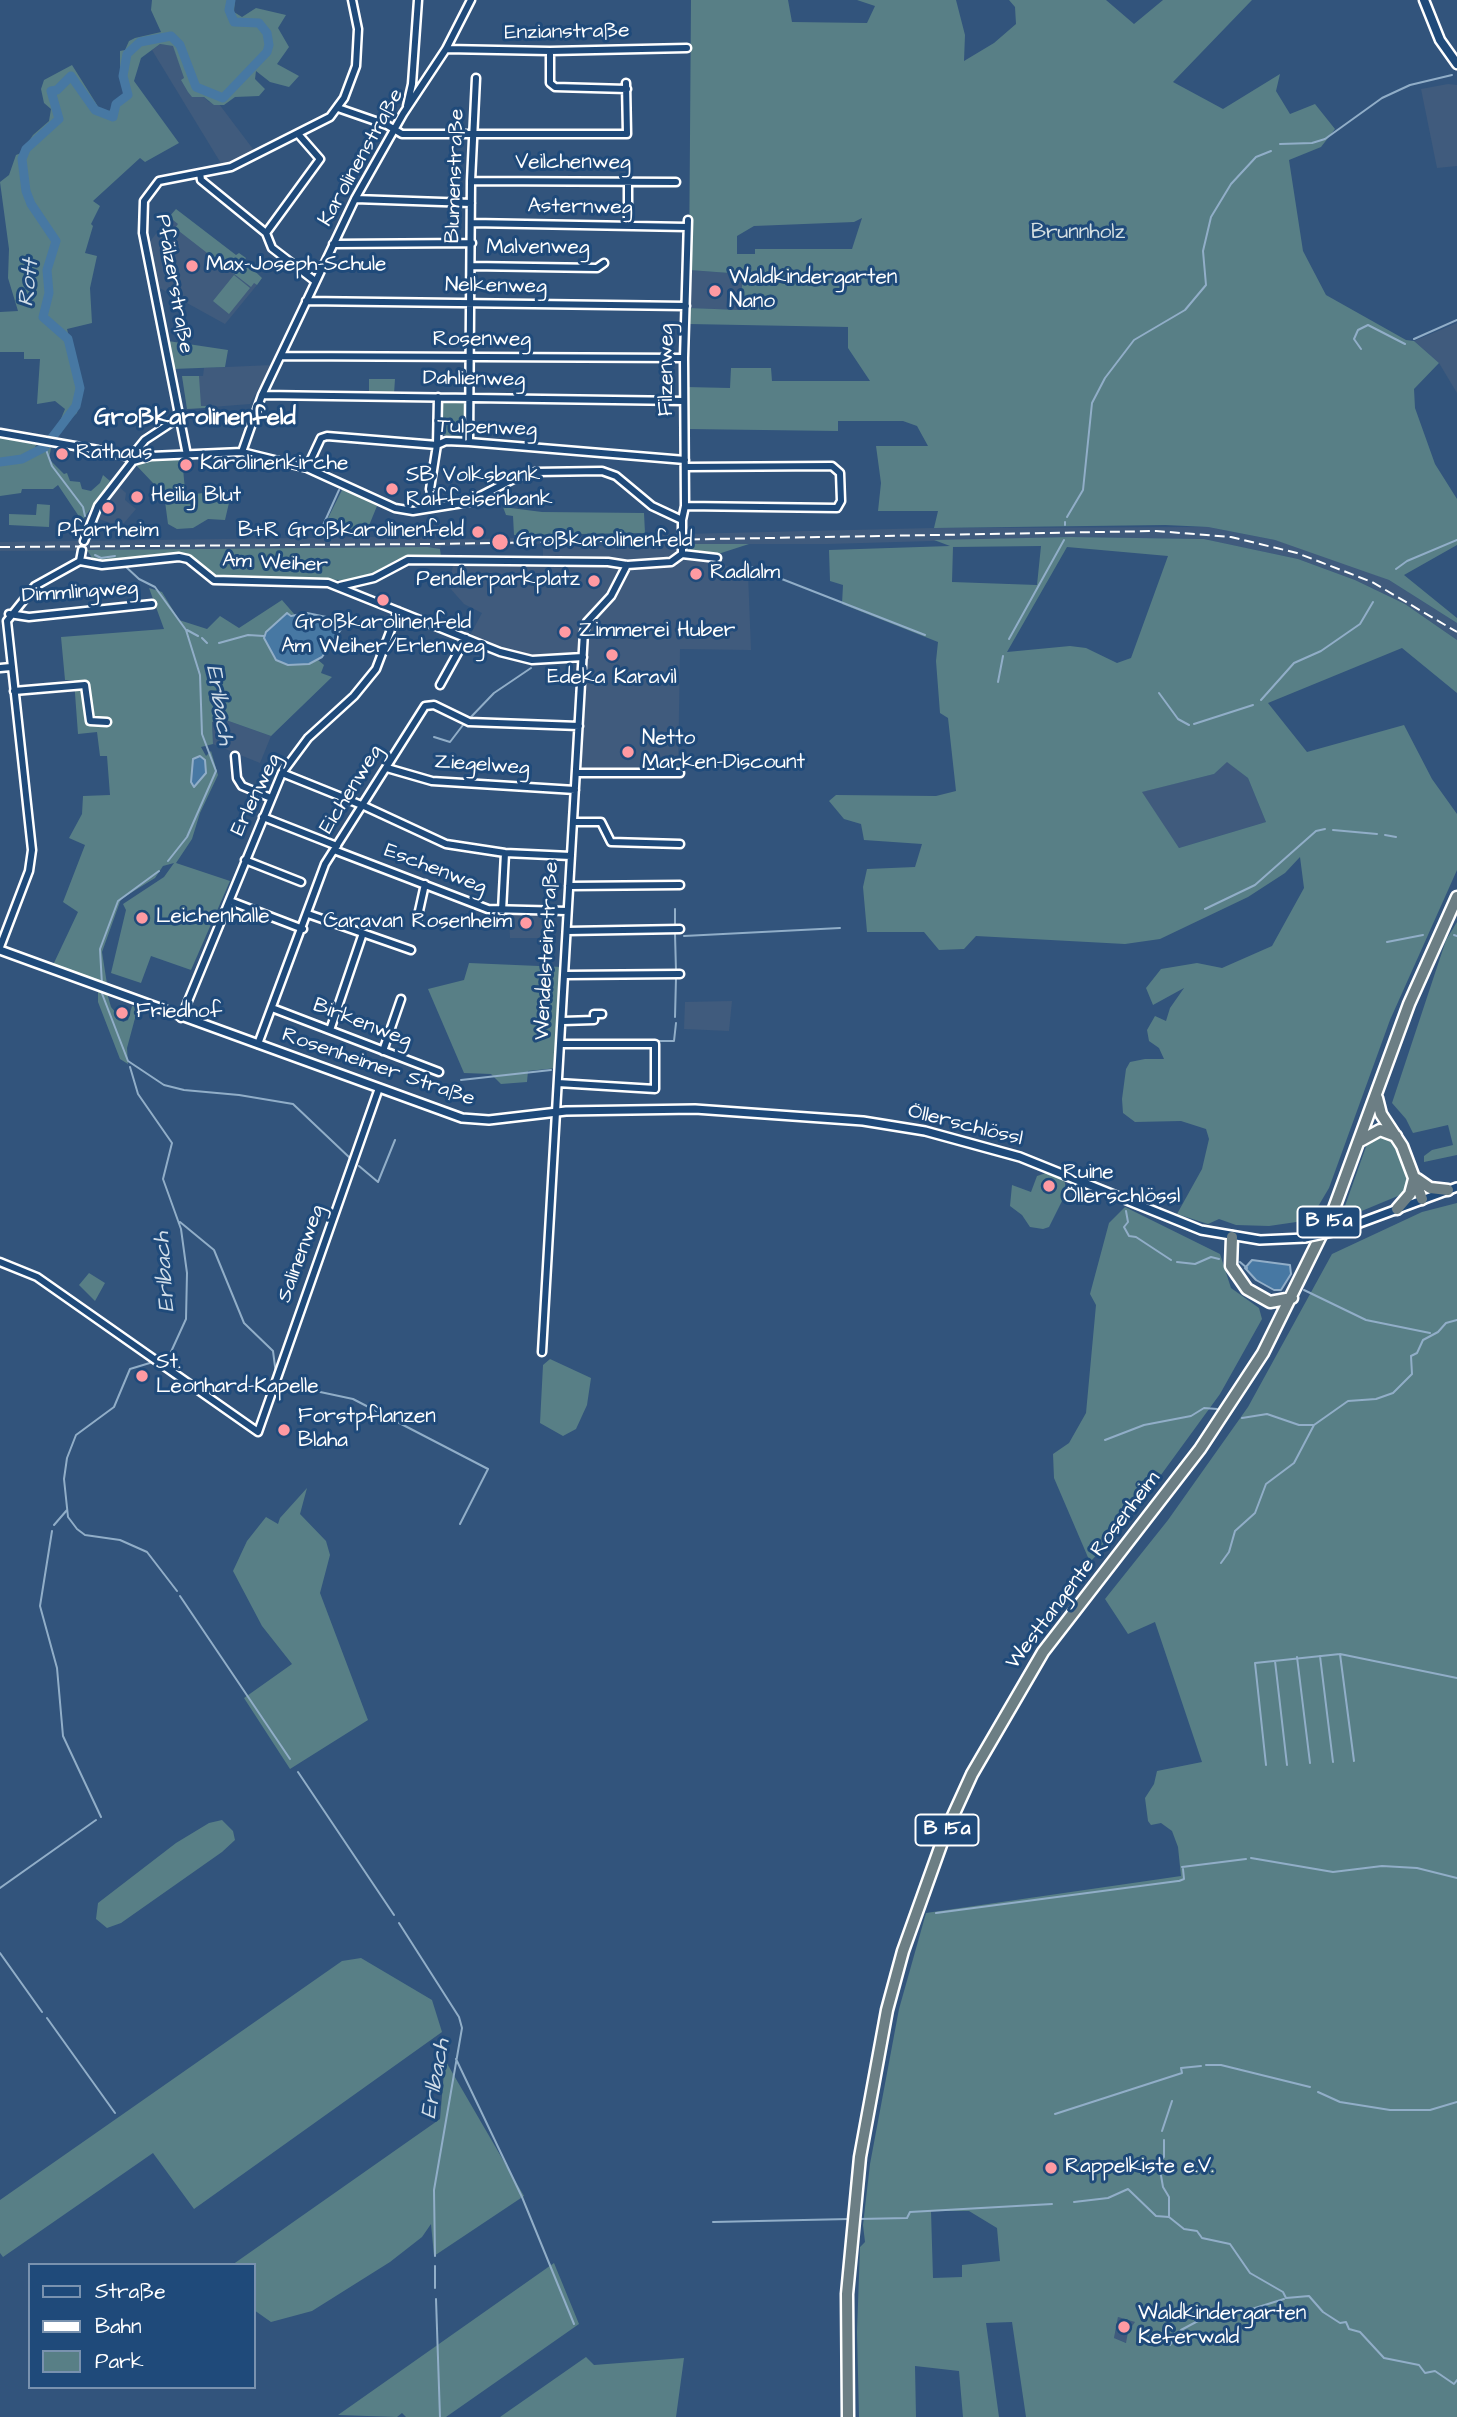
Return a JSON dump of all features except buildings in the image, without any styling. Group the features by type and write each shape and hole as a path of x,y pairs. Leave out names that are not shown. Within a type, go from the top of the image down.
{"highway":[{"name":"B 15a","path":"1359,1142 1430,953 1457,897"},
{"path":"1377,1093 1381,1114 1396,1136 1422,1199"},
{"path":"1359,1142 1380,1130 1396,1136"},
{"name":"Westtangente Rosenheim","path":"848,2417 847,2294 853,2219 870,2099 894,1986 924,1889 972,1774 1044,1652 1200,1449 1279,1324 1334,1211 1359,1142"},
{"path":"1414,1175 1430,1188 1453,1188"},
{"path":"1397,1209 1410,1194 1414,1175"},
{"path":"1232,1237 1229,1259 1237,1279 1247,1289 1270,1302 1278,1315 1279,1324"},
{"path":"1270,1302 1292,1298"}],"main road":[{"path":"1423,0 1440,40 1457,64"}],"street":[{"name":"Pfälzerstraße","path":"187,455 143,233 142,211 146,196 159,181 231,167 323,122 338,108 356,66 358,29 352,0"},
{"path":"403,114 412,84 418,0"},
{"name":"Karolinenstraße","path":"242,452 262,395 355,199 403,114 446,49 471,0"},
{"name":"Enzianstraße","path":"446,49 551,51 687,48"},
{"path":"338,108 387,125 402,134 627,134 626,86 555,87 550,83 551,51"},
{"name":"Blumenstraße","path":"469,442 471,181 476,78"},
{"path":"266,233 320,159 299,135"},
{"path":"200,173 201,180 266,233 272,248 315,281"},
{"name":"Veilchenweg","path":"471,181 676,182"},
{"path":"628,182 628,226"},
{"path":"355,199 471,203"},
{"name":"Asternweg","path":"472,223 628,226 687,224"},
{"name":"Filzenweg","path":"682,520 685,506 687,224"},
{"path":"333,244 472,243"},
{"name":"Malvenweg","path":"471,267 597,268 604,263"},
{"name":"Nelkenweg","path":"306,301 686,306"},
{"name":"Rosenweg","path":"281,356 684,358"},
{"name":"Dahlienweg","path":"262,395 684,401"},
{"path":"435,507 430,489 437,445 438,397"},
{"path":"84,541 98,506 133,461 136,451 145,440 180,417"},
{"path":"0,433 55,441 129,457 133,461"},
{"name":"Tulpenweg","path":"307,468 321,438 327,436 437,445 446,441 469,442 685,463 832,466 839,470 841,501 837,508 685,506"},
{"path":"133,461 151,456 242,452 307,468 395,508 413,511 469,502 535,472 602,471 616,476 652,506 682,520 682,554"},
{"path":"0,949 29,871 33,850 5,619 40,582 80,561 82,550"},
{"path":"340,586 374,578 408,559 608,562 627,565 671,562 682,554 717,558"},
{"name":"Am Weiher","path":"80,561 102,565 179,557 188,559 214,579 328,583 466,638 532,660 583,657"},
{"name":"Wendelsteinstraße","path":"542,1352 583,657 587,622 611,596 627,565"},
{"name":"Dimmlingweg","path":"5,619 152,604"},
{"name":"Erlenweg","path":"181,1018 282,773 308,738 354,696 376,669 398,611"},
{"path":"440,685 466,638"},
{"path":"0,668 11,667"},
{"path":"14,691 85,685 90,721 107,722"},
{"name":"Eichenweg","path":"258,1044 321,876 335,848 425,706 430,704 469,722 579,726"},
{"path":"235,756 237,778 242,786 271,798"},
{"name":"Ziegelweg","path":"387,768 432,780 575,790"},
{"path":"577,773 680,772"},
{"path":"282,773 364,806 446,844 505,853 571,856"},
{"name":"Eschenweg","path":"263,817 463,901 502,911 567,911"},
{"path":"574,822 601,822 611,842 680,844"},
{"path":"502,911 505,853"},
{"path":"245,860 302,883"},
{"path":"417,920 425,884"},
{"path":"569,886 680,885"},
{"path":"230,901 303,929"},
{"path":"308,914 411,950"},
{"path":"566,931 680,929"},
{"path":"330,1030 363,933"},
{"name":"Rosenheimer Straße","path":"0,949 181,1018 477,1121 555,1111 695,1109 802,1115"},
{"path":"565,975 680,974"},
{"path":"383,1051 401,999"},
{"name":"Birkenweg","path":"272,1008 439,1072"},
{"path":"563,1021 594,1020 594,1014 602,1014"},
{"path":"558,1083 654,1089 655,1044 561,1044"},
{"name":"Salinenweg","path":"0,1262 37,1277 258,1432 379,1088"},
{"name":"Öllerschlössl","path":"802,1115 898,1126 957,1139 1047,1166 1201,1230 1232,1237 1260,1240 1305,1238 1338,1231 1453,1188"}],"shaded area":[{"path":"160,44 174,46 184,78 209,102 219,104 256,153 222,165 152,50"},
{"path":"1457,85 1457,166 1437,168 1421,89"},
{"name":"Max-Joseph-Schule","path":"169,217 257,285 225,324 158,287 148,244"},
{"name":"Waldkindergarten Nano","path":"689,270 743,274 740,310 689,308"},
{"path":"1457,323 1457,393 1439,363 1414,341"},
{"path":"272,365 250,404 187,409 182,376 203,376 204,368"},
{"path":"117,485 126,493 125,500 136,509 124,523 110,523 94,517"},
{"path":"446,523 447,531 437,531 436,537 431,537 431,540 934,528 1208,527 1275,540 1317,552 1389,580 1457,623 1457,640 1405,604 1355,580 1298,559 1204,539 1071,537 828,544 681,544 679,550 748,573 751,650 680,649 678,773 577,773 583,657 532,660 468,639 482,613 464,604 449,587 454,560 543,558 543,547 603,546 603,543 441,546 440,549 0,551 0,542 374,537"},
{"path":"287,613 291,616 307,613 336,619 341,621 342,628 322,657 309,664 288,665 276,660 264,638 266,632"},
{"path":"223,719 271,736 260,763 213,744 212,721"},
{"path":"200,756 205,760 206,773 194,787 191,782 193,759"},
{"path":"1227,761 1248,778 1266,822 1179,848 1141,792 1214,774"},
{"path":"543,914 544,938 510,938 509,916"},
{"path":"732,1001 729,1031 684,1029 685,1002"},
{"path":"1252,1260 1290,1265 1291,1274 1281,1290 1274,1290 1256,1280 1245,1268"},
{"name":"Waldkindergarten Keferwald","path":"1118,2317 1136,2322 1127,2343 1114,2338"}],"green space":[{"path":"152,0 235,0 234,12 242,17 256,8 286,15 278,28 289,47 277,64 299,76 289,87 270,82 256,71 255,79 265,89 259,96 235,97 224,105 214,105 204,97 192,97 188,92 181,80 184,78 173,46 160,44 141,58 134,81 179,143 145,162 140,158 93,201 100,206 91,224 93,226 85,253 97,256 90,288 92,323 67,329 82,388 77,413 55,433 65,409 55,401 37,404 40,359 24,359 24,352 0,352 0,312 18,311 8,278 9,249 0,182 9,175 16,155 21,153 33,135 49,121 51,109 44,103 41,89 44,80 72,65 99,108 108,113 117,100 125,96 126,89 120,81 120,51 125,50 129,41 135,38 161,32 151,10"},
{"name":"Brunnholz","path":"691,0 788,0 792,22 867,23 875,6 857,0 956,0 965,35 964,61 994,43 1016,24 1015,7 1009,0 1106,0 1134,24 1163,0 1252,0 1173,82 1223,109 1280,74 1276,91 1290,114 1315,104 1335,129 1321,147 1289,160 1303,251 1326,295 1406,340 1414,341 1439,363 1414,389 1415,408 1435,464 1457,499 1457,545 1404,575 1457,618 1457,623 1389,580 1275,540 1208,527 1165,525 934,528 938,511 878,511 881,483 876,446 928,446 917,426 903,421 838,421 838,431 687,429 686,387 730,388 731,368 771,368 772,381 870,381 848,348 848,327 689,324 689,308 740,310 743,274 689,270","holes":["862,218 852,249 755,249 755,254 737,254 737,236 754,226 854,222"]},
{"path":"176,209 236,255 239,253 246,258 244,261 262,278 257,285 254,283 251,287 175,228 178,224 169,217"},
{"path":"234,275 250,288 229,314 213,301"},
{"path":"168,341 228,350 225,367 173,369"},
{"path":"182,376 199,376 201,406 207,406 205,408 187,409"},
{"path":"369,379 395,379 394,394 369,394"},
{"path":"443,401 467,401 466,436 442,435"},
{"path":"0,436 39,442 35,447 51,448 49,459 64,474 67,473 70,481 80,482 82,489 91,491 100,483 103,475 110,481 82,521 58,485 53,489 22,489 21,493 0,496"},
{"path":"182,458 185,490 194,494 232,490 225,520 208,519 193,528 177,529 168,524 164,494 155,492 153,483 135,464"},
{"path":"343,488 377,506 368,528 322,530"},
{"path":"37,504 50,505 49,527 9,525 9,514 36,515"},
{"path":"503,507 542,512 644,513 645,533 514,535 513,516 506,515"},
{"path":"1071,537 1204,539 1298,559 1355,580 1405,604 1457,640 1457,693 1402,648 1268,703 1307,752 1404,725 1432,779 1457,814 1457,870 1390,1020 1329,1188 1310,1220 1269,1226 1236,1225 1219,1219 1208,1224 1177,1214 1202,1169 1209,1139 1206,1129 1181,1121 1135,1122 1123,1113 1122,1099 1126,1069 1130,1062 1164,1059 1159,1048 1149,1041 1147,1030 1155,1016 1166,1021 1170,1008 1184,988 1153,1005 1146,988 1161,969 1197,963 1222,968 1272,946 1304,888 1300,857 1285,873 1248,897 1160,939 1125,944 976,936 964,949 939,950 924,932 867,932 863,887 867,869 915,867 922,844 864,840 861,824 844,819 829,801 836,795 936,796 956,791 948,718 940,713 936,661 938,642 842,604 843,585 830,581 829,550 950,546 934,540","holes":["1041,546 1037,585 952,582 953,547","1067,547 1168,556 1131,658 1117,663 1086,648 1070,646 1007,652","1227,762 1248,778 1266,822 1179,848 1142,792 1214,774"]},
{"path":"688,544 749,544 715,555 690,552"},
{"path":"440,549 441,557 398,559 366,577 344,580 216,578 193,558 179,555 94,561 87,550"},
{"path":"149,588 162,592 179,620 207,629 220,616 239,628 282,600 295,615 285,614 264,634 274,658 288,665 309,664 318,660 324,665 321,673 332,677 271,736 223,719 212,722 213,744 201,747 206,756 211,751 218,775 200,813 192,839 176,863 230,881 191,970 151,956 141,983 111,973 126,910 123,904 164,877 174,863 163,866 155,878 121,899 102,952 107,984 53,965 78,912 63,902 85,845 69,838 82,814 83,796 110,795 107,756 100,756 97,732 78,734 74,680 65,680 61,637 164,629"},
{"path":"1457,922 1457,1155 1424,1162 1424,1156 1432,1150 1453,1145 1448,1125 1413,1133 1406,1119 1392,1103 1446,940"},
{"path":"469,963 562,967 557,1068 528,1071 527,1082 501,1084 491,1074 464,1073 428,989 464,980"},
{"path":"98,990 107,993 111,1007 123,1022 128,1020 132,1006 138,1007 127,1048 128,1064 120,1059 98,1002"},
{"path":"1382,1134 1390,1137 1398,1151 1410,1182 1405,1193 1340,1220 1368,1141"},
{"path":"1046,1173 1064,1180 1067,1191 1049,1227 1030,1227 1022,1215 1010,1206 1012,1185 1031,1192 1037,1176"},
{"path":"1457,1203 1457,2417 1026,2417 1012,2322 986,2323 999,2417 963,2417 959,2371 915,2366 916,2417 859,2417 857,2332 860,2247 865,2242 863,2225 870,2164 899,2009 926,1913 1181,1876 1178,1847 1172,1831 1161,1823 1151,1825 1145,1798 1154,1784 1157,1771 1202,1762 1155,1622 1128,1634 1105,1599 1168,1520 1248,1407 1332,1254 1422,1212","holes":["931,2211 969,2211 997,2228 1000,2261 962,2265 962,2277 933,2278","1118,2317 1135,2322 1128,2332 1126,2343 1114,2338"]},
{"path":"1125,1207 1220,1254 1231,1288 1259,1308 1262,1319 1220,1394 1123,1527 1090,1562 1054,1478 1053,1454 1069,1443 1086,1413 1096,1305 1090,1294 1109,1223"},
{"path":"89,1273 105,1283 95,1301 79,1285"},
{"path":"550,1359 591,1378 587,1405 576,1429 563,1436 540,1423 543,1365"},
{"path":"307,1488 300,1514 326,1541 330,1555 320,1593 368,1720 290,1769 244,1698 292,1664 262,1626 233,1571 247,1541 266,1517 278,1524 280,1518"},
{"path":"222,1820 233,1831 235,1840 222,1852 121,1923 107,1928 96,1919 98,1903 176,1843 209,1823"},
{"path":"361,1958 432,2000 442,2032 194,2209 153,2153 3,2257 0,2253 0,2200 342,1961"},
{"path":"445,2060 524,2196 434,2256 431,2224 422,2237 390,2262 312,2311 271,2322 256,2311 256,2263 235,2263 440,2119"},
{"path":"554,2263 579,2324 446,2417 406,2417 402,2413 397,2417 338,2415"},
{"path":"586,2357 594,2365 684,2358 676,2417 500,2417"}],"waterway":[{"name":"Rott","path":"0,462 22,459 45,447 76,406 80,388 68,339 43,317 49,293 47,270 56,241 31,204 26,191 22,159 26,149 59,119 51,91 57,90 71,76 95,110 113,117 116,104 128,95 123,76 127,54 140,42 171,36 180,45 196,87 223,98 267,52 269,45 267,33 259,23 234,22 229,10 231,0"},
{"path":"1280,144 1312,143 1325,139 1382,98 1410,85 1452,75"},
{"path":"1067,517 1083,490 1092,403 1105,378 1134,340 1185,310 1206,285 1203,251 1211,217 1231,184 1256,157 1271,151"},
{"path":"1414,339 1457,320"},
{"path":"1361,349 1354,339 1358,330 1368,325 1405,344"},
{"name":"Erlbach","path":"45,447 52,466 83,507 85,516"},
{"path":"320,532 339,490"},
{"path":"1009,639 1064,540"},
{"path":"1396,569 1407,561 1457,540"},
{"name":"Erlbach","path":"95,555 101,558 115,556"},
{"path":"746,565 925,635"},
{"name":"Erlbach","path":"125,566 139,579 155,587 186,630 200,675 202,734 216,771 187,837 168,861"},
{"path":"1261,700 1294,663 1321,651 1360,624 1373,602"},
{"path":"187,630 198,636"},
{"path":"219,643 248,635 264,636"},
{"path":"202,638 207,643"},
{"path":"998,682 1003,656"},
{"path":"470,718 494,693 531,668"},
{"path":"1159,693 1178,719 1189,725"},
{"path":"1194,724 1253,705"},
{"path":"434,737 450,742 463,725"},
{"path":"1205,909 1255,885 1316,831 1325,829"},
{"path":"1333,830 1377,834"},
{"path":"1385,835 1396,837"},
{"name":"Erlbach","path":"102,985 100,949 118,901 159,871"},
{"path":"675,909 675,926"},
{"path":"684,936 840,928"},
{"path":"675,934 676,971"},
{"path":"1387,942 1423,935"},
{"path":"675,1017 676,978"},
{"path":"101,991 128,1061 164,1085 293,1104 351,1159"},
{"path":"656,1041 674,1041 676,1023"},
{"path":"555,1067 556,1052"},
{"name":"Erlbach","path":"130,1067 138,1094 172,1143 163,1179 181,1229 187,1273 186,1319 170,1354 164,1358"},
{"path":"461,1080 551,1070"},
{"path":"359,1166 378,1182 395,1140"},
{"path":"1126,1211 1128,1222 1124,1227 1129,1236 1136,1237 1171,1260"},
{"path":"180,1222 214,1250 244,1323 273,1351 276,1374"},
{"path":"1177,1262 1195,1264 1211,1257 1219,1259"},
{"path":"1240,1262 1247,1268"},
{"path":"1304,1290 1366,1320 1430,1333"},
{"path":"1221,1563 1229,1552 1235,1531 1255,1513 1266,1484 1294,1463 1314,1425 1348,1401 1376,1399 1393,1393 1412,1374 1411,1356 1417,1353 1423,1340 1438,1332 1446,1323 1457,1320"},
{"name":"Erlbach","path":"153,1362 130,1369 114,1407 76,1435 67,1458 64,1479 68,1517 77,1529 85,1535 120,1540 147,1552 177,1591"},
{"path":"278,1383 353,1399 488,1469 460,1524"},
{"path":"1105,1440 1144,1425 1191,1416 1204,1408 1217,1409"},
{"path":"1242,1418 1267,1414 1299,1425 1313,1425"},
{"path":"54,1525 67,1510"},
{"path":"52,1531 40,1606 57,1668 63,1736 101,1817"},
{"name":"Erlbach","path":"180,1596 290,1759"},
{"path":"1340,1654 1354,1761"},
{"path":"1266,1765 1255,1663 1340,1654 1457,1678"},
{"path":"1320,1656 1333,1762"},
{"path":"1297,1657 1310,1763"},
{"path":"1275,1661 1287,1765"},
{"name":"Erlbach","path":"298,1772 394,1915"},
{"path":"0,1888 96,1820"},
{"path":"1251,1858 1333,1872 1382,1866 1417,1868 1457,1878"},
{"path":"1182,1867 1246,1859"},
{"path":"1179,1881 1184,1879 1183,1869"},
{"path":"936,1913 1178,1881"},
{"name":"Erlbach","path":"399,1923 459,2017 462,2028 434,2190 435,2256"},
{"path":"0,1953 42,2012"},
{"path":"47,2018 115,2113"},
{"path":"456,2059 522,2197 574,2324"},
{"path":"1206,2065 1221,2065 1310,2087"},
{"path":"1055,2114 1182,2073 1181,2068 1201,2066"},
{"path":"1318,2092 1340,2102 1390,2110 1430,2110 1457,2102"},
{"path":"1162,2131 1172,2101"},
{"path":"1164,2140 1164,2157 1159,2164 1163,2187 1169,2197 1169,2216"},
{"path":"1074,2202 1108,2198 1128,2189 1156,2216 1169,2217 1184,2229 1197,2231 1202,2238 1230,2244 1250,2273 1283,2292 1286,2298 1309,2296 1323,2312 1340,2323 1346,2322 1349,2329 1360,2332 1384,2358 1419,2365 1425,2373 1435,2371 1454,2384 1457,2380"},
{"path":"858,2219 907,2218 910,2212 1052,2204"},
{"path":"713,2222 849,2219"},
{"name":"Erlbach","path":"435,2266 435,2288"},
{"name":"Erlbach","path":"436,2299 440,2417"},
{"path":"1170,2345 1181,2330 1213,2313 1239,2313 1284,2299"}],"railway":[{"path":"0,547 436,544 1156,531 1231,537 1297,553 1372,582 1457,632"}],"place":[{"name":"Max-Joseph-Schule","path":"192,266"},
{"name":"Waldkindergarten Nano","path":"715,291"},
{"name":"Rathaus","path":"62,454"},
{"name":"Karolinenkirche","path":"186,465"},
{"name":"SB Volksbank Raiffeisenbank","path":"392,489"},
{"name":"Heilig Blut","path":"137,497"},
{"name":"Pfarrheim","path":"108,508"},
{"name":"B+R Großkarolinenfeld","path":"478,532"},
{"name":"Großkarolinenfeld","path":"500,542"},
{"name":"Radlalm","path":"696,574"},
{"name":"Pendlerparkplatz","path":"594,581"},
{"name":"Großkarolinenfeld Am Weiher/Erlenweg","path":"383,600"},
{"name":"Zimmerei Huber","path":"565,632"},
{"name":"Edeka Karavil","path":"612,655"},
{"name":"Netto Marken-Discount","path":"628,752"},
{"name":"Leichenhalle","path":"142,918"},
{"name":"Caravan Rosenheim","path":"526,923"},
{"name":"Friedhof","path":"122,1013"},
{"name":"Ruine Öllerschlössl","path":"1049,1186"},
{"name":"St. Leonhard-Kapelle","path":"142,1376"},
{"name":"Forstpflanzen Blaha","path":"284,1430"},
{"name":"Rappelkiste e.V.","path":"1051,2168"},
{"name":"Waldkindergarten Keferwald","path":"1124,2327"}],"district":[{"name":"Großkarolinenfeld","path":"195,419"}]}
